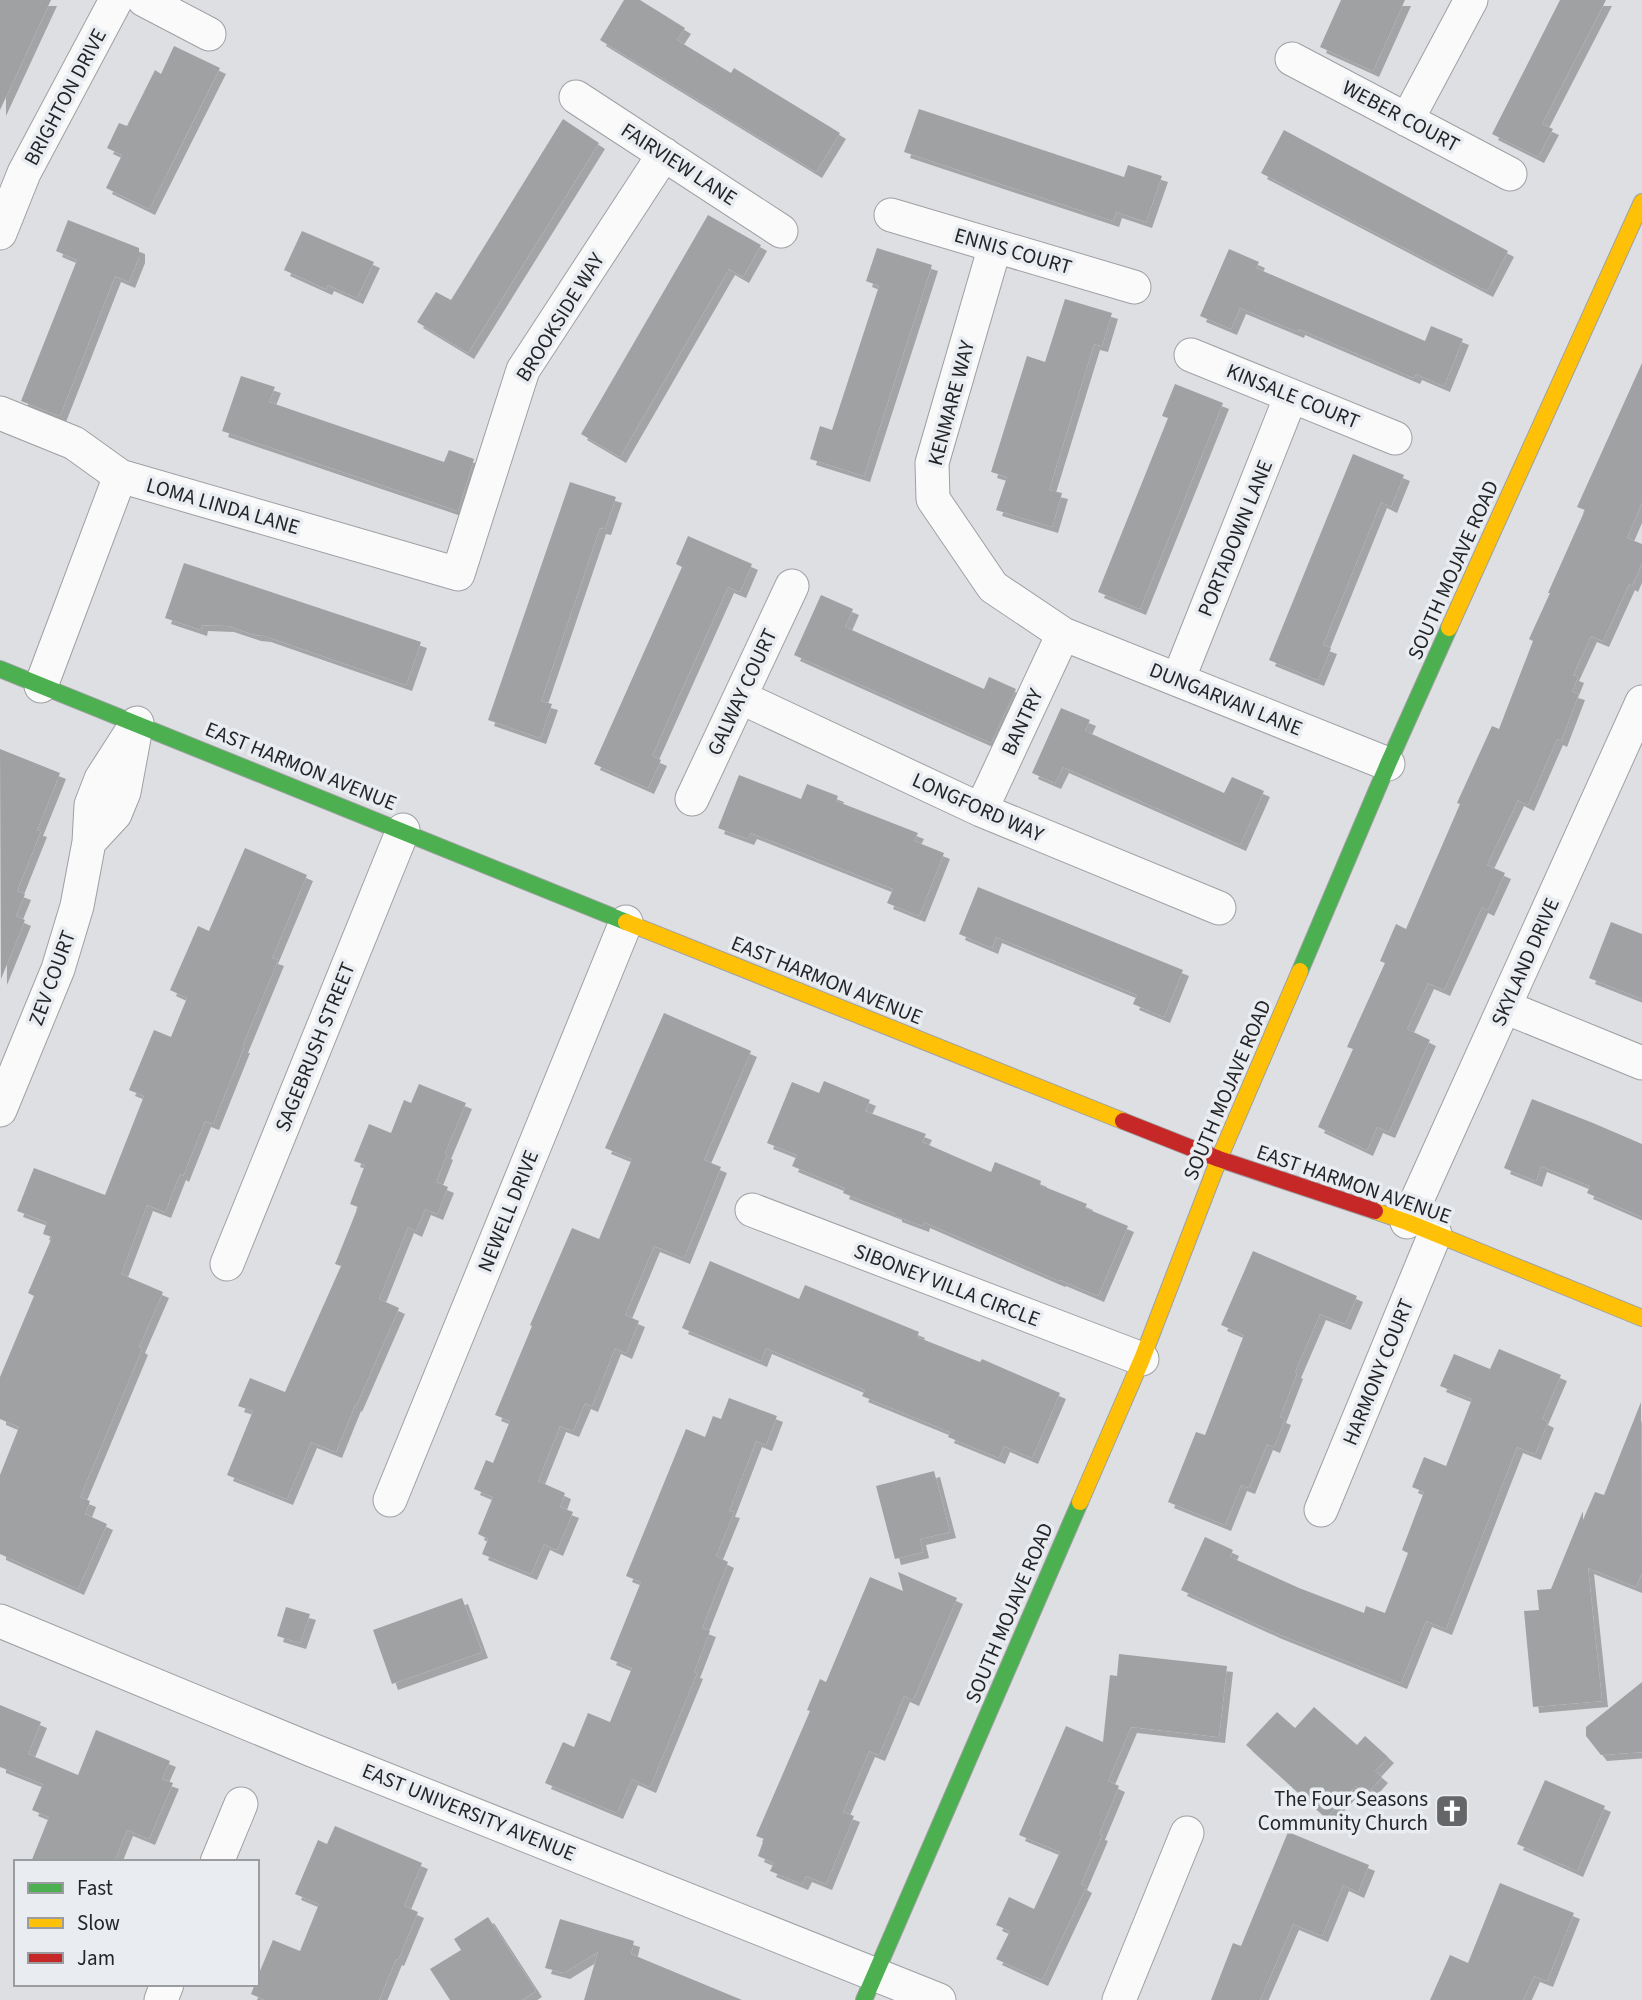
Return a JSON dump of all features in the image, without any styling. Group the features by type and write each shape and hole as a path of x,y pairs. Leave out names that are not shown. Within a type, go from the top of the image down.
{"street":[{"name":"BRIGHTON DRIVE","path":"0,233 24,173 116,0"},
{"path":"144,0 209,34"},
{"path":"1407,120 1471,0"},
{"name":"WEBER COURT","path":"1292,59 1510,174"},
{"name":"FAIRVIEW LANE","path":"576,97 781,231"},
{"name":"BROOKSIDE WAY","path":"458,574 523,370 664,154"},
{"name":"SOUTH MOJAVE ROAD","path":"870,1987 1142,1359 1219,1159 1388,764 1642,202"},
{"name":"ENNIS COURT","path":"891,215 1134,287"},
{"name":"KENMARE WAY","path":"995,246 932,463 933,499 993,587 1063,634"},
{"name":"KINSALE COURT","path":"1191,355 1395,438"},
{"name":"PORTADOWN LANE","path":"1178,680 1291,396"},
{"name":"LOMA LINDA LANE","path":"0,413 74,443 120,476 458,574"},
{"path":"41,686 120,476"},
{"name":"GALWAY COURT","path":"692,799 792,586"},
{"name":"DUNGARVAN LANE","path":"1063,634 1388,764"},
{"name":"BANTRY","path":"981,810 1063,634"},
{"name":"EAST HARMON AVENUE","path":"0,669 1219,1159 1421,1228 1642,1318"},
{"name":"LONGFORD WAY","path":"740,697 981,810 1219,908"},
{"name":"SKYLAND DRIVE","path":"1421,1228 1504,1007 1641,707"},
{"name":"ZEV COURT","path":"0,1111 58,969 77,906 89,842 116,814 124,792 137,723"},
{"name":"SAGEBRUSH STREET","path":"227,1264 403,830"},
{"name":"NEWELL DRIVE","path":"390,1500 626,922"},
{"path":"1504,1007 1642,1063"},
{"name":"SIBONEY VILLA CIRCLE","path":"752,1210 1142,1359"},
{"name":"HARMONY COURT","path":"1321,1510 1421,1228"},
{"name":"EAST UNIVERSITY AVENUE","path":"0,1621 870,1987 939,2000"},
{"path":"218,1860 241,1804"},
{"path":"1119,2000 1187,1833"}],"building":[{"path":"0,0 51,0 0,110"},
{"path":"624,0 640,0 685,28 677,40 731,73 734,68 840,133 816,172 600,40"},
{"path":"1341,0 1405,0 1373,71 1320,47"},
{"path":"1560,0 1606,0 1542,124 1553,129 1538,157 1492,134"},
{"path":"174,46 220,68 149,209 106,188 122,155 107,148 119,123 127,126 155,70 161,74"},
{"path":"919,109 1124,177 1128,165 1162,176 1146,222 1116,212 1113,221 904,152"},
{"path":"563,119 599,143 468,353 417,322 436,292 451,300"},
{"path":"1284,130 1508,251 1487,291 1261,173"},
{"path":"708,215 761,245 743,277 729,269 620,457 581,434"},
{"path":"68,220 139,248 139,257 129,282 115,276 60,416 21,401 77,260 56,251"},
{"path":"302,231 374,262 357,298 328,285 326,289 284,270"},
{"path":"877,248 932,265 864,476 810,459 820,426 832,430 879,286 866,281"},
{"path":"1229,249 1259,262 1256,268 1425,341 1431,326 1463,339 1444,386 1416,374 1414,378 1299,329 1298,332 1240,308 1231,329 1200,316"},
{"path":"1065,299 1112,313 1102,346 1094,344 1049,490 1062,493 1052,527 996,510 1007,477 991,472 1027,356 1045,362"},
{"path":"1642,363 1642,503 1627,538 1642,544 1642,563 1632,586 1629,584 1603,641 1591,636 1573,675 1578,677 1572,692 1579,694 1561,741 1557,739 1528,805 1518,800 1487,865 1505,873 1488,910 1482,907 1444,990 1428,983 1407,1029 1430,1040 1389,1132 1377,1127 1367,1150 1318,1127 1353,1049 1347,1047 1385,963 1380,961 1396,924 1406,929 1460,804 1457,803 1492,726 1499,729 1533,641 1529,639 1585,510 1577,507"},
{"path":"241,376 275,387 269,402 444,462 449,450 474,459 458,511 222,431"},
{"path":"1175,384 1223,403 1140,609 1098,592 1168,418 1162,416"},
{"path":"1353,454 1404,475 1391,507 1381,502 1323,645 1331,648 1318,680 1269,660"},
{"path":"570,482 616,497 605,529 600,528 541,701 552,704 540,738 488,720"},
{"path":"688,536 752,564 740,592 728,587 652,756 661,760 648,788 594,764 682,567 676,564"},
{"path":"184,563 421,642 406,685 265,636 228,626 202,625 201,630 165,618"},
{"path":"821,595 853,609 845,627 984,689 989,677 1016,689 991,743 794,655"},
{"path":"1061,708 1090,720 1085,731 1224,793 1232,777 1264,791 1240,845 1063,767 1055,783 1032,773"},
{"path":"0,749 60,773 17,891 25,894 16,916 25,920 1,979"},
{"path":"739,775 801,799 807,784 838,796 836,801 918,833 914,841 944,853 919,916 887,903 893,889 751,833 748,839 718,828"},
{"path":"245,848 307,875 272,958 278,960 213,1124 205,1121 165,1212 147,1205 121,1274 163,1292 80,1497 90,1501 85,1514 107,1524 78,1589 0,1554 0,1475 19,1427 0,1419 0,1377 34,1296 28,1293 52,1237 43,1234 47,1222 17,1211 34,1168 105,1195 144,1096 129,1090 154,1030 171,1037 187,998 170,990 198,926 209,931"},
{"path":"978,887 1183,970 1164,1017 1133,1004 1137,995 996,937 992,948 959,934"},
{"path":"1611,922 1642,934 1642,999 1589,978"},
{"path":"664,1013 751,1051 704,1160 721,1167 684,1258 654,1246 625,1315 639,1321 626,1353 615,1348 592,1406 585,1403 573,1431 560,1426 538,1481 565,1493 560,1507 573,1512 557,1550 544,1544 531,1574 482,1554 488,1539 478,1534 493,1497 474,1489 486,1460 493,1463 510,1421 495,1415 572,1228 599,1239 632,1159 605,1148"},
{"path":"824,1081 870,1100 865,1111 926,1134 922,1142 991,1172 995,1162 1041,1181 1040,1185 1087,1204 1085,1208 1128,1226 1098,1296 924,1222 923,1226 896,1216 843,1193 845,1188 792,1166 797,1155 767,1143 792,1082 819,1093"},
{"path":"419,1084 466,1103 436,1182 448,1187 437,1214 425,1209 416,1231 408,1227 379,1299 399,1308 336,1452 311,1442 287,1499 227,1475 253,1411 238,1406 250,1378 285,1392 341,1266 335,1264 358,1207 350,1204 365,1165 354,1161 369,1124 391,1133 404,1100 411,1103"},
{"path":"1532,1099 1642,1144 1642,1217 1587,1193 1590,1186 1541,1166 1536,1181 1504,1168"},
{"path":"1253,1251 1357,1296 1345,1324 1320,1314 1295,1372 1297,1373 1280,1417 1285,1419 1274,1447 1267,1444 1249,1488 1241,1485 1225,1525 1168,1502 1196,1432 1205,1435 1244,1335 1221,1325"},
{"path":"710,1261 799,1299 805,1285 919,1332 917,1337 980,1362 982,1359 1060,1393 1032,1458 1004,1446 999,1458 948,1437 950,1432 862,1396 865,1390 766,1348 761,1361 682,1328"},
{"path":"1499,1349 1561,1375 1542,1419 1548,1422 1535,1454 1517,1447 1446,1629 1426,1621 1401,1683 1276,1633 1181,1590 1205,1537 1233,1550 1230,1557 1299,1588 1364,1613 1366,1606 1385,1613 1408,1553 1402,1550 1424,1492 1412,1487 1424,1457 1446,1466 1472,1399 1440,1386 1454,1354 1490,1369"},
{"path":"729,1398 777,1416 766,1445 756,1441 729,1511 734,1512 716,1556 728,1562 702,1628 710,1631 694,1672 697,1673 650,1787 632,1779 617,1813 545,1783 563,1742 574,1747 588,1713 610,1722 632,1668 610,1659 641,1582 626,1576 686,1429 705,1437 713,1416 721,1419"},
{"path":"1641,1402 1642,1573 1636,1587 1588,1568 1602,1701 1533,1707 1524,1611 1539,1610 1537,1590 1551,1589 1583,1511 1583,1520 1595,1492 1604,1495"},
{"path":"934,1471 950,1532 920,1539 923,1552 895,1559 876,1486"},
{"path":"898,1572 957,1598 913,1700 904,1696 879,1755 869,1751 843,1812 854,1816 826,1884 806,1876 802,1884 770,1871 774,1863 758,1856 764,1839 756,1836 810,1711 807,1710 820,1679 826,1682 870,1577 903,1591"},
{"path":"462,1598 482,1652 392,1684 373,1630"},
{"path":"286,1607 310,1614 300,1643 277,1636"},
{"path":"1119,1654 1227,1666 1219,1737 1131,1727 1108,1781 1119,1786 1081,1884 1086,1887 1042,1980 996,1959 1010,1931 996,1925 1009,1897 1034,1909 1060,1852 1019,1835 1066,1726 1103,1742 1110,1675 1117,1676"},
{"path":"1642,1682 1642,1752 1601,1755 1586,1736 1586,1727"},
{"path":"0,1705 41,1722 28,1754 78,1775 96,1730 170,1761 162,1779 173,1783 149,1839 127,1830 115,1860 32,1860 49,1817 32,1810 43,1784 0,1767"},
{"path":"1314,1707 1357,1745 1365,1736 1388,1757 1375,1771 1382,1777 1366,1795 1356,1786 1326,1818 1246,1745 1277,1712 1295,1728"},
{"path":"1545,1780 1605,1806 1577,1871 1517,1844"},
{"path":"335,1826 422,1863 404,1906 418,1912 379,2000 265,2000 251,1994 254,1986 259,1986 259,1973 273,1940 300,1951 319,1904 295,1894 318,1840 327,1844"},
{"path":"1288,1832 1369,1865 1358,1892 1343,1885 1322,1936 1293,1924 1260,2000 1211,2000 1233,1943 1241,1946"},
{"path":"1500,1883 1574,1913 1547,1981 1534,1976 1523,2000 1430,2000 1450,1955 1468,1963"},
{"path":"488,1917 536,1991 522,2000 450,2000 430,1969 461,1950 454,1939"},
{"path":"560,1919 634,1941 631,1954 742,2000 584,2000 598,1952 564,1973 545,1968"}],"traffic: fast":[{"path":"1300,971 1449,628"},
{"path":"0,669 626,922"},
{"path":"864,2000 1080,1502"}],"traffic: slow":[{"path":"1449,628 1642,202"},
{"path":"626,922 1123,1121"},
{"path":"1080,1502 1142,1359 1219,1159 1300,971"},
{"path":"1375,1211 1642,1318"}],"traffic: jam":[{"path":"1123,1121 1219,1159 1375,1211"}],"place":[{"name":"The Four Seasons Community Church","path":"1452,1811"}]}
